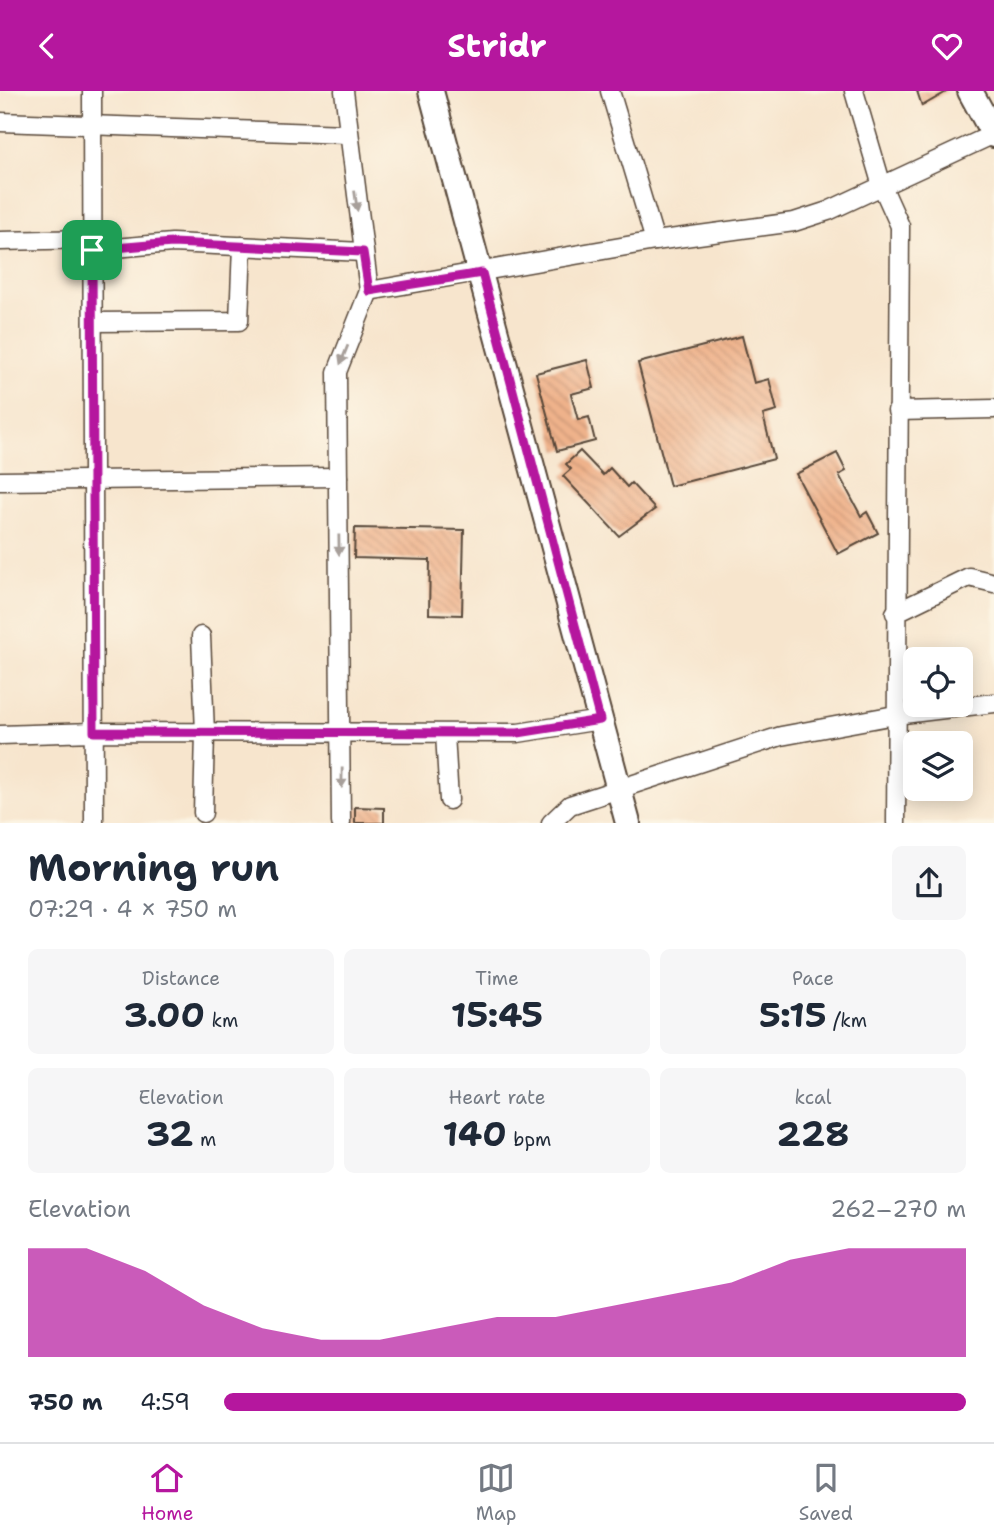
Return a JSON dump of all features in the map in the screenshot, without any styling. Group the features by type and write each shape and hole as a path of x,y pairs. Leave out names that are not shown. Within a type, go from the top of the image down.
{"street":[{"path":"92,91 94,823"},
{"path":"341,823 337,372 369,291 347,134 344,91"},
{"path":"431,91 628,823"},
{"path":"610,91 655,241"},
{"path":"854,91 882,186 900,226 895,613 896,823"},
{"path":"369,291 655,241 794,222 828,211 994,135 970,91"},
{"path":"0,122 347,134"},
{"path":"0,241 92,245 172,243 363,252"},
{"path":"93,322 239,321 242,246"},
{"path":"897,411 994,409"},
{"path":"0,481 338,477"},
{"path":"895,613 969,577 994,583"},
{"path":"201,636 205,733 203,813"},
{"path":"551,823 570,805 618,787 781,736 895,715 994,703"},
{"path":"0,735 94,732 518,733 600,720"},
{"path":"445,734 449,800"}],"building":[{"path":"917,91 948,91 922,106"},
{"path":"742,336 754,383 769,379 777,411 763,415 774,459 670,486 638,363"},
{"path":"587,360 594,388 571,394 578,420 589,417 595,441 557,451 536,373"},
{"path":"580,451 603,475 610,468 627,487 631,483 655,509 619,536 563,476 571,469 566,464"},
{"path":"837,453 846,471 839,475 861,516 867,512 878,533 838,554 796,474"},
{"path":"355,528 464,530 462,615 429,614 430,560 354,558"},
{"path":"355,807 384,808 384,823 355,823"}],"route":[{"path":"172,243 363,252 369,291 482,273 600,720 518,733 94,732 92,250 172,243"}]}
